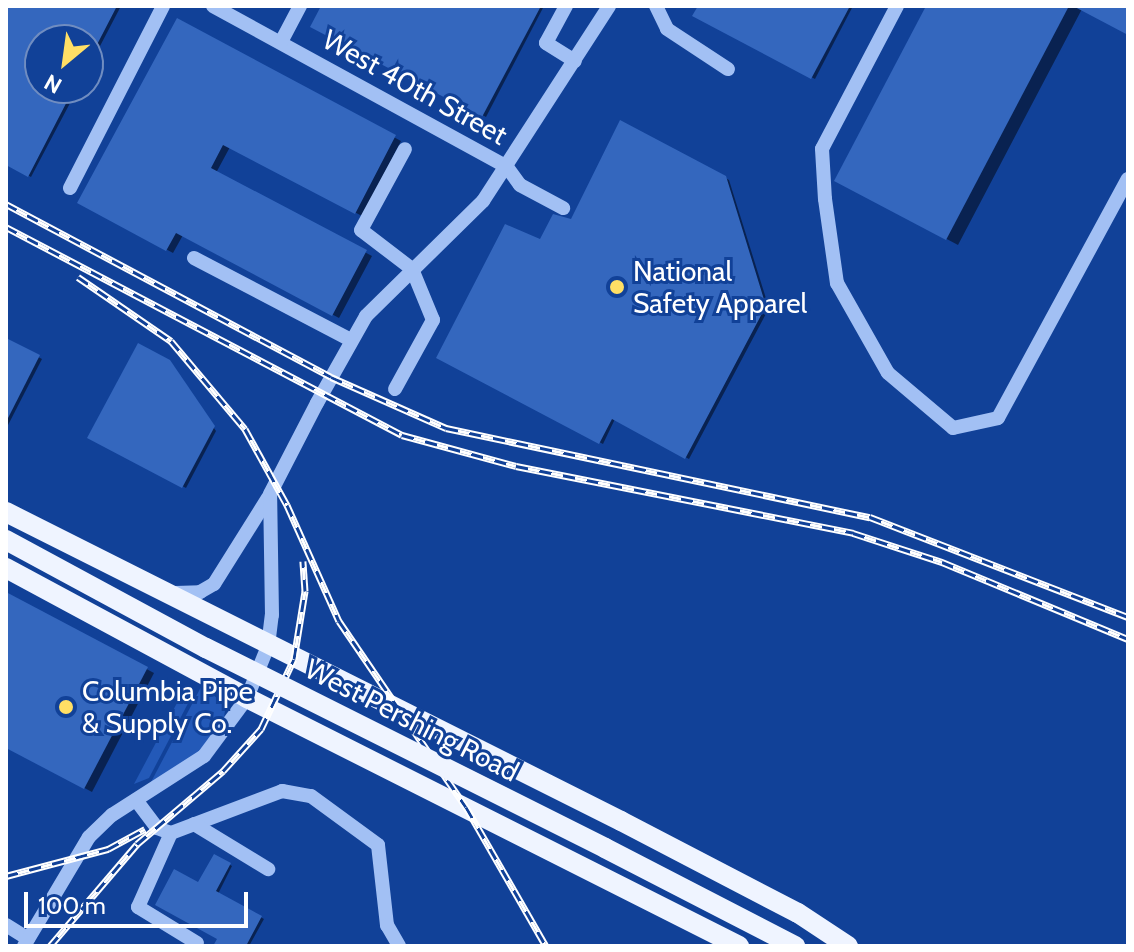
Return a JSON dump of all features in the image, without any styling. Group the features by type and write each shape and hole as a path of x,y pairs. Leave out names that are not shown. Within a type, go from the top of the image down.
{"main road":[{"path":"6,512 635,828 798,913 848,946"},
{"name":"West Pershing Road","path":"6,540 206,648 795,946"},
{"path":"6,568 247,698 739,946"}],"street":[{"path":"70,188 163,6"},
{"name":"West 40th Street","path":"213,6 507,167 520,185 563,208"},
{"path":"281,42 300,6"},
{"path":"566,6 546,43 575,61"},
{"path":"164,592 185,595 214,584 270,494 366,316 412,269 460,228 507,167 608,6"},
{"path":"656,6 667,29 728,69"},
{"path":"897,6 822,149 837,283 888,373 953,428 998,418 1128,179"},
{"path":"395,389 433,320 412,269 361,230 405,149"},
{"path":"194,258 351,340"},
{"path":"6,925 26,942 89,837 136,800 204,756 247,698 268,646 270,494"},
{"path":"136,800 157,828 171,833 282,791 311,796 378,845 387,925 399,946"},
{"path":"194,824 268,869"},
{"path":"171,833 138,907 197,943"}],"shaded area":[{"path":"186,686 195,690 149,778 134,784"},
{"path":"201,687 226,704 223,724 200,754 150,784"}],"building":[{"path":"6,6 117,6 104,31 104,24 24,24 24,104 66,104 28,177 6,165"},
{"path":"321,6 541,6 482,117 310,27"},
{"path":"698,6 850,6 811,79 692,16"},
{"path":"926,6 1069,6 946,240 834,181"},
{"path":"1073,6 1128,6 1128,35"},
{"path":"177,18 396,135 355,214 223,145 211,168 367,250 332,316 176,233 166,251 77,203"},
{"name":"National Safety Apparel","path":"620,120 726,176 766,306 685,459 612,419 599,444 436,358 505,224 540,239 553,214 571,219"},
{"path":"6,338 40,355 6,422"},
{"path":"138,343 170,360 215,426 182,488 87,438"},
{"name":"Columbia Pipe & Supply Co.","path":"6,592 148,667 84,789 6,748"},
{"path":"214,854 231,863 216,891 262,916 246,946 213,946 217,939 155,905 174,869 198,882"}],"railway":[{"path":"6,204 331,377 446,428 870,517 1128,617"},
{"path":"6,227 402,435 516,466 853,533 942,562 1128,639"},
{"path":"78,277 171,341 245,429 287,505 339,621 466,807 546,946"},
{"path":"50,946 137,844 223,771 261,729 294,659 305,591 303,561"},
{"path":"6,876 108,849 145,829"}],"place":[{"name":"National Safety Apparel","path":"617,287"},
{"name":"Columbia Pipe & Supply Co.","path":"66,707"}]}
